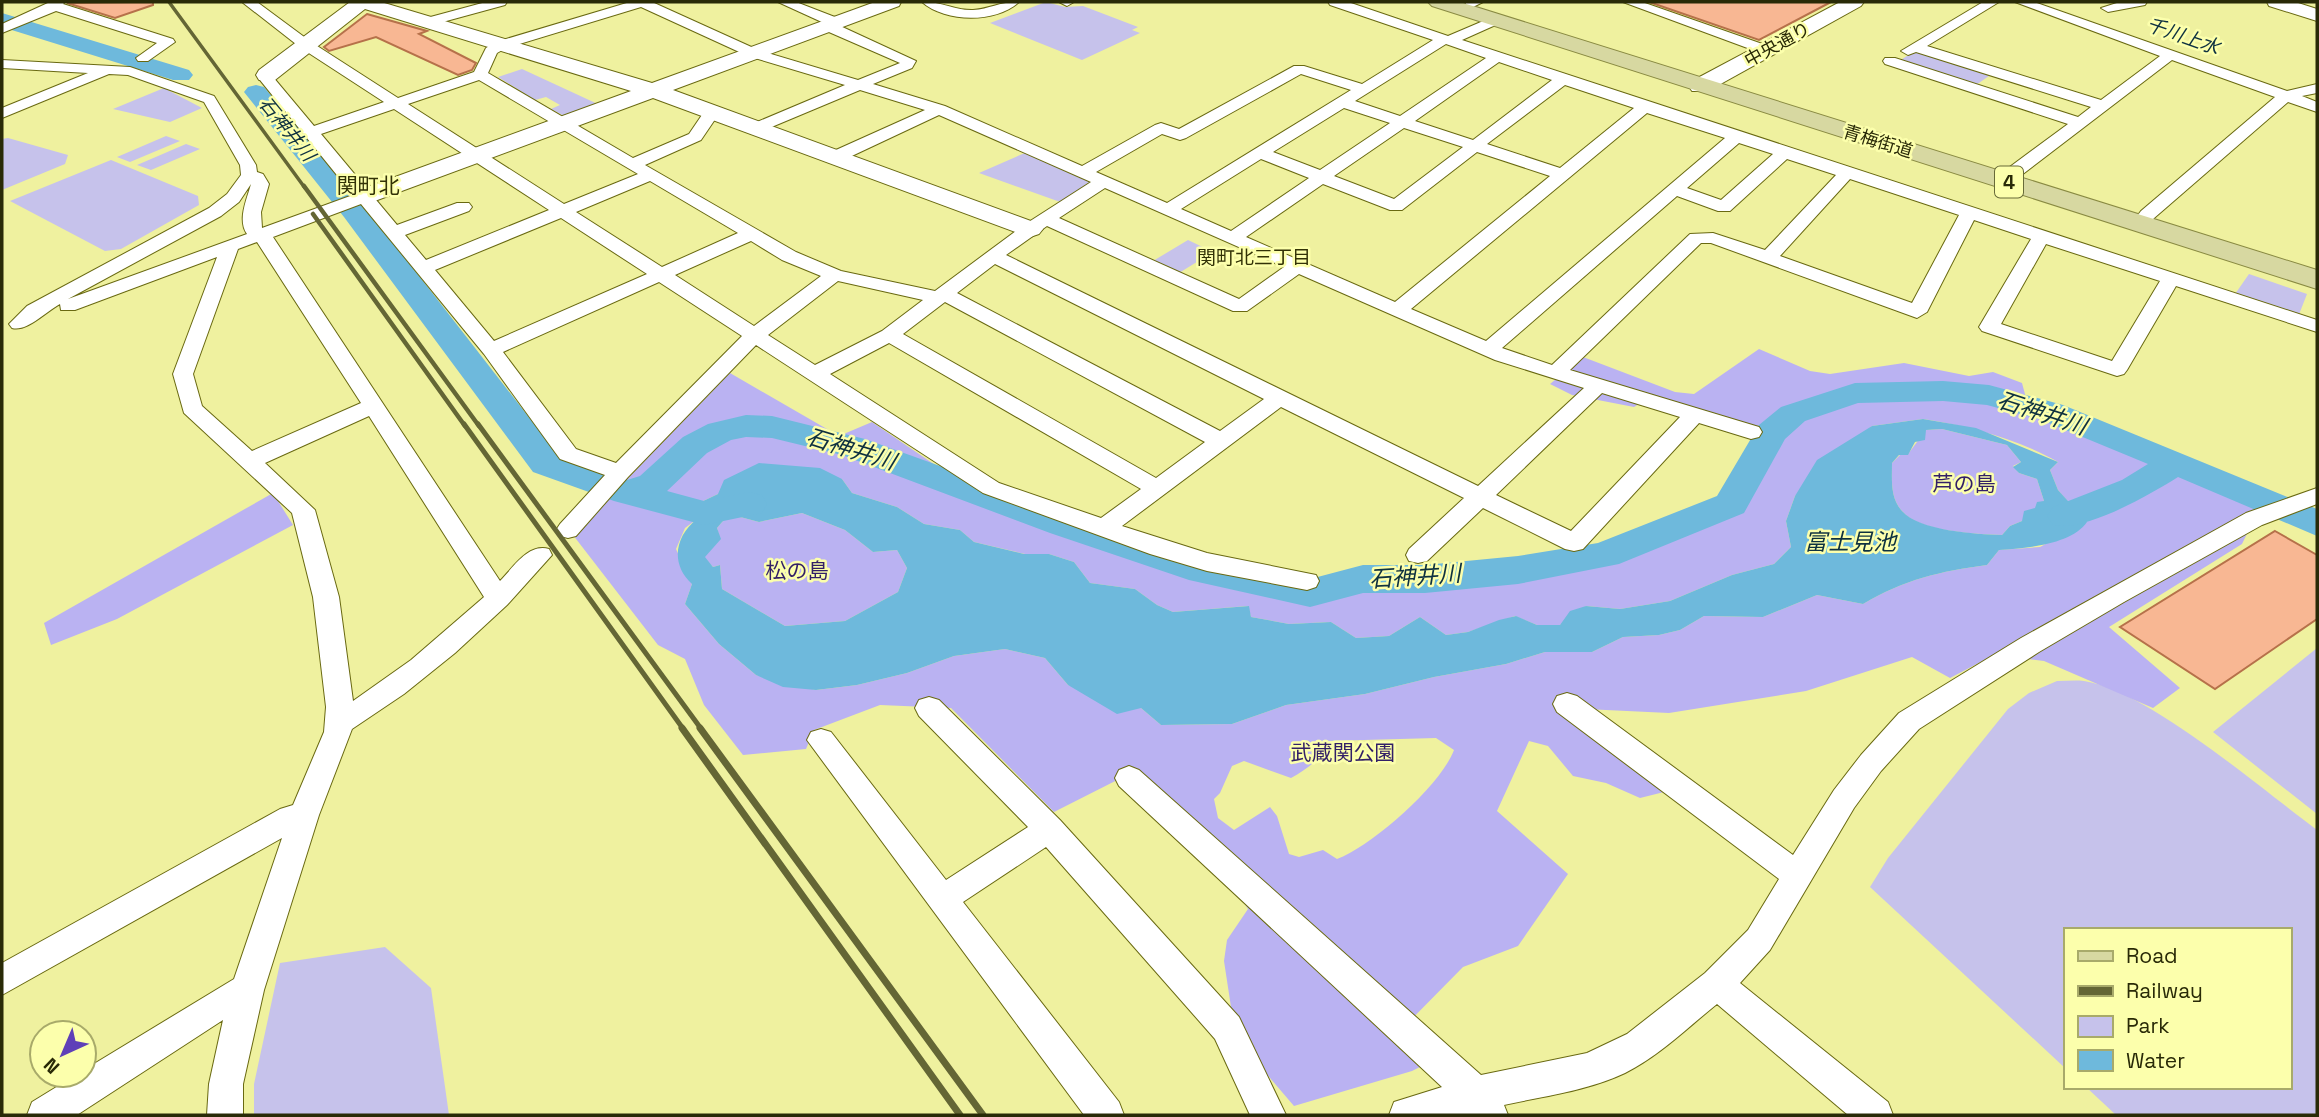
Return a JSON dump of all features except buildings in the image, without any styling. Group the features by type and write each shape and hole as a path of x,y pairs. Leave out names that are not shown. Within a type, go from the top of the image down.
{"main road":[{"name":"青梅街道","path":"1439,2 1664,69"},
{"name":"青梅街道","path":"1471,2 1706,83 2317,280"},
{"name":"青梅街道","path":"1706,83 2012,173 2317,268"}],"street":[{"path":"249,2 306,45 396,104 991,488 1207,562 1307,581"},
{"path":"612,482 568,454 491,350 393,233 360,198 265,77 361,2 652,90 833,158 1038,224 1240,307 1297,267"},
{"path":"428,22 500,2"},
{"path":"310,132 480,75 491,51 501,45 642,2 753,53 939,109 1488,350 1554,374 1751,432"},
{"path":"756,128 907,65 909,61 785,2"},
{"path":"10,327 892,2"},
{"path":"929,2 966,16 1012,2"},
{"path":"1335,2 1562,80 2317,326"},
{"path":"1630,2 1766,50"},
{"name":"中央通り","path":"1706,83 1854,2"},
{"path":"1992,2 1890,61 2082,123"},
{"path":"2022,2 2170,55 2304,93"},
{"path":"2048,2 2304,93 2317,107"},
{"path":"2108,8 2140,2"},
{"path":"2276,2 2317,15"},
{"path":"2,29 56,4 168,42 143,58"},
{"path":"1167,210 1421,54 1495,20"},
{"path":"1398,47 1421,54"},
{"path":"1915,47 2105,106"},
{"path":"2012,173 2170,55"},
{"path":"1231,239 1497,57"},
{"path":"1380,61 1400,67"},
{"path":"2,73 10,64 130,71 209,99 248,165 249,175 233,198 215,212 34,310 10,327"},
{"path":"1081,173 1161,128 1181,135 1298,69 1364,89"},
{"path":"2,113 110,70"},
{"path":"1978,89 2002,74"},
{"path":"480,75 635,163 789,256 835,275 941,296 1221,441"},
{"path":"1250,135 1268,149 1322,177 1395,206 1562,80"},
{"path":"2147,215 2304,93"},
{"path":"1343,102 1563,175"},
{"path":"1397,310 1645,107"},
{"path":"833,158 939,109"},
{"path":"635,163 695,138 712,112"},
{"path":"1488,350 1737,136"},
{"path":"1675,190 1724,207 1785,152"},
{"path":"1220,156 1242,164"},
{"path":"1768,258 1847,173"},
{"path":"423,268 653,174"},
{"path":"249,175 257,178 260,184 252,229 261,235 498,599"},
{"path":"814,374 889,335 1038,224 1103,182"},
{"path":"393,233 463,207"},
{"path":"1554,374 1696,238 1713,238 1917,312 1969,213"},
{"path":"491,350 752,234"},
{"path":"2041,237 1989,327 2117,370 2171,279"},
{"path":"225,1115 226,1084 247,990 304,815 340,723 336,662 326,597 303,510 192,408 183,374 230,247"},
{"path":"995,257 1574,543 1694,415"},
{"path":"568,530 755,335 835,275"},
{"path":"889,335 1157,488"},
{"path":"1418,555 1597,387"},
{"path":"1104,528 1280,397"},
{"path":"250,461 374,405"},
{"path":"1407,1115 1483,1104 1612,1061 1639,1046 1717,984 1759,940 1844,799 1871,763 1909,721 2031,645 2254,519 2317,496"},
{"path":"340,723 370,705 430,659 498,599 540,555"},
{"path":"1567,704 1799,877"},
{"path":"929,708 1049,829 1227,1028 1268,1115"},
{"path":"821,740 1106,1115"},
{"path":"1129,778 1483,1104"},
{"path":"2,980 290,818 304,815"},
{"path":"942,899 1049,829"},
{"path":"1717,984 1875,1115"},
{"path":"45,1115 235,993 247,990"}],"green space":[{"path":"1046,2 1065,7 1083,6 1138,27 1132,30 1140,33 1082,60 990,23"},
{"path":"1915,51 1989,76 1976,85 1899,61"},
{"path":"522,69 602,106 564,116 551,109 560,105 546,97 535,100 498,77"},
{"path":"164,88 202,108 170,122 113,109"},
{"path":"166,136 180,141 130,162 117,157"},
{"path":"8,138 68,155 65,164 2,190 2,139"},
{"path":"186,144 200,149 151,170 137,165"},
{"path":"1027,152 1095,183 1063,203 979,173"},
{"path":"111,160 198,196 199,205 121,249 105,251 10,201"},
{"path":"1188,240 1213,252 1179,273 1153,261"},
{"path":"2249,274 2307,294 2298,317 2233,297"},
{"path":"1759,349 1810,371 1830,374 1904,363 1969,376 1993,372 2022,383 2029,409 2262,503 2242,544 2109,627 2180,688 2153,708 2044,661 1994,655 1950,678 1912,657 1806,691 1669,713 1585,709 1664,792 1640,798 1606,783 1573,776 1548,746 1529,741 1497,811 1568,874 1518,946 1463,967 1396,1035 1428,1063 1412,1071 1294,1106 1264,1071 1231,1007 1224,961 1227,940 1248,909 1194,823 1137,770 1054,812 951,708 880,705 814,730 806,749 743,755 704,705 685,659 658,645 573,535 730,373 839,436 872,422 991,503 1068,532 1212,578 1319,597 1366,585 1413,584 1601,563 1733,509 1766,462 1773,432 1650,397 1634,407 1572,395 1550,384 1583,357 1675,392 1694,394","holes":["1923,419 1993,434 2058,462 2050,470 2058,490 2086,522 2040,547 1999,550 1987,565 1923,578 1863,604 1817,595 1763,617 1704,616 1680,630 1659,635 1623,637 1592,652 1545,652 1506,664 1434,677 1365,694 1286,705 1232,724 1161,725 1141,708 1068,685 1045,658 1005,649 954,656 907,673 857,685 816,690 756,675 719,644 685,604 692,584 676,549 685,528 697,519 699,503 718,494 842,479 852,493 897,507 924,524 960,530 974,542 1025,554 1049,554 1074,562 1090,583 1135,589 1157,605 1173,612 1248,606 1251,617 1289,624 1331,622 1356,638 1389,636 1420,617 1446,635 1468,632 1515,616 1537,625 1560,625 1586,606 1620,609 1670,601 1732,575 1774,564 1791,547 1786,521 1795,496 1872,426","1436,738 1454,750 1435,780 1386,828 1352,852 1337,859 1323,850 1299,857 1289,854 1277,816 1270,807 1234,830 1218,818 1214,799 1220,793 1232,766 1244,761 1291,778 1313,763 1328,741"]},
{"name":"芦の島","path":"1942,429 2007,445 2021,462 2013,466 2019,473 2037,479 2044,501 2002,535 1935,528 1910,518 1895,500 1892,463 1900,455 1908,454 1926,430"},
{"path":"273,493 293,525 117,619 51,645 44,623"},
{"name":"松の島","path":"802,513 845,530 873,552 897,550 907,568 898,592 845,621 785,626 722,589 720,565 713,567 704,557 720,539 717,528 729,514 759,522"},
{"path":"2317,648 2317,814 2213,732"},
{"path":"2057,681 2084,681 2110,688 2140,703 2204,744 2317,830 2317,1115 2116,1115 2088,1089 2291,1089 2291,928 2064,928 2064,1067 1870,887 1888,858 2008,709 2029,693"},
{"path":"385,947 431,988 449,1115 254,1115 254,1084 280,963"}],"water":[{"name":"富士見池","path":"1923,419 1976,428 2058,462 2050,470 2058,490 2087,522 2070,536 2047,544 1999,550 1987,565 1923,578 1863,604 1817,595 1763,617 1704,616 1680,630 1659,635 1623,637 1592,652 1545,652 1506,664 1434,677 1365,694 1286,705 1232,724 1161,725 1141,708 1117,714 1068,685 1045,658 1005,649 954,656 907,673 857,685 816,690 783,687 756,675 719,644 685,604 692,584 680,568 678,559 680,542 697,519 699,503 718,494 724,480 759,463 820,468 842,479 852,493 897,507 924,524 960,530 974,542 1024,554 1049,554 1074,562 1090,583 1135,589 1157,605 1173,612 1249,606 1251,617 1289,624 1331,622 1356,638 1389,636 1420,617 1446,635 1468,632 1516,616 1537,625 1560,625 1570,611 1586,606 1620,609 1670,601 1732,575 1774,564 1791,547 1786,521 1795,496 1817,460 1872,426","holes":["1942,429 2007,445 2021,462 2013,467 2019,473 2037,479 2044,501 2037,502 2035,508 2024,511 2022,521 2010,526 2002,535 1949,530 1910,518 1895,500 1892,463 1899,455 1908,455 1915,442 1925,440 1926,430","802,513 845,530 873,552 897,550 907,568 898,592 845,621 785,626 722,589 720,565 713,567 705,557 721,539 717,528 729,514 759,522"]}],"waterway":[{"name":"石神井川","path":"2,20 181,75"},
{"name":"石神井川","path":"256,92 354,211 546,464 627,493"},
{"name":"石神井川","path":"627,493 653,484 695,445 720,432 746,426 772,427 853,447 1063,524 1203,570 1310,593 1363,579 1425,579 1518,570 1605,555 1731,504 1771,433 1793,414 1855,393 1943,391 1989,395 2051,412 2176,462"},
{"name":"石神井川","path":"2066,516 2135,488 2176,462"},
{"name":"石神井川","path":"2176,462 2317,523"},
{"name":"石神井川","path":"627,493 704,513 749,504"}],"railway":[{"path":"169,2 305,188"},
{"path":"304,186 479,426"},
{"path":"313,214 465,426"},
{"path":"464,424 684,730"},
{"path":"478,424 702,730"},
{"path":"682,728 960,1115"},
{"path":"700,728 983,1115"}],"district":[{"name":"関町北","path":"368,185"},
{"name":"関町北三丁目","path":"1254,257"}],"water label":[{"name":"千川上水","path":"2183,36"}],"park label":[{"name":"武蔵関公園","path":"1343,752"}]}
